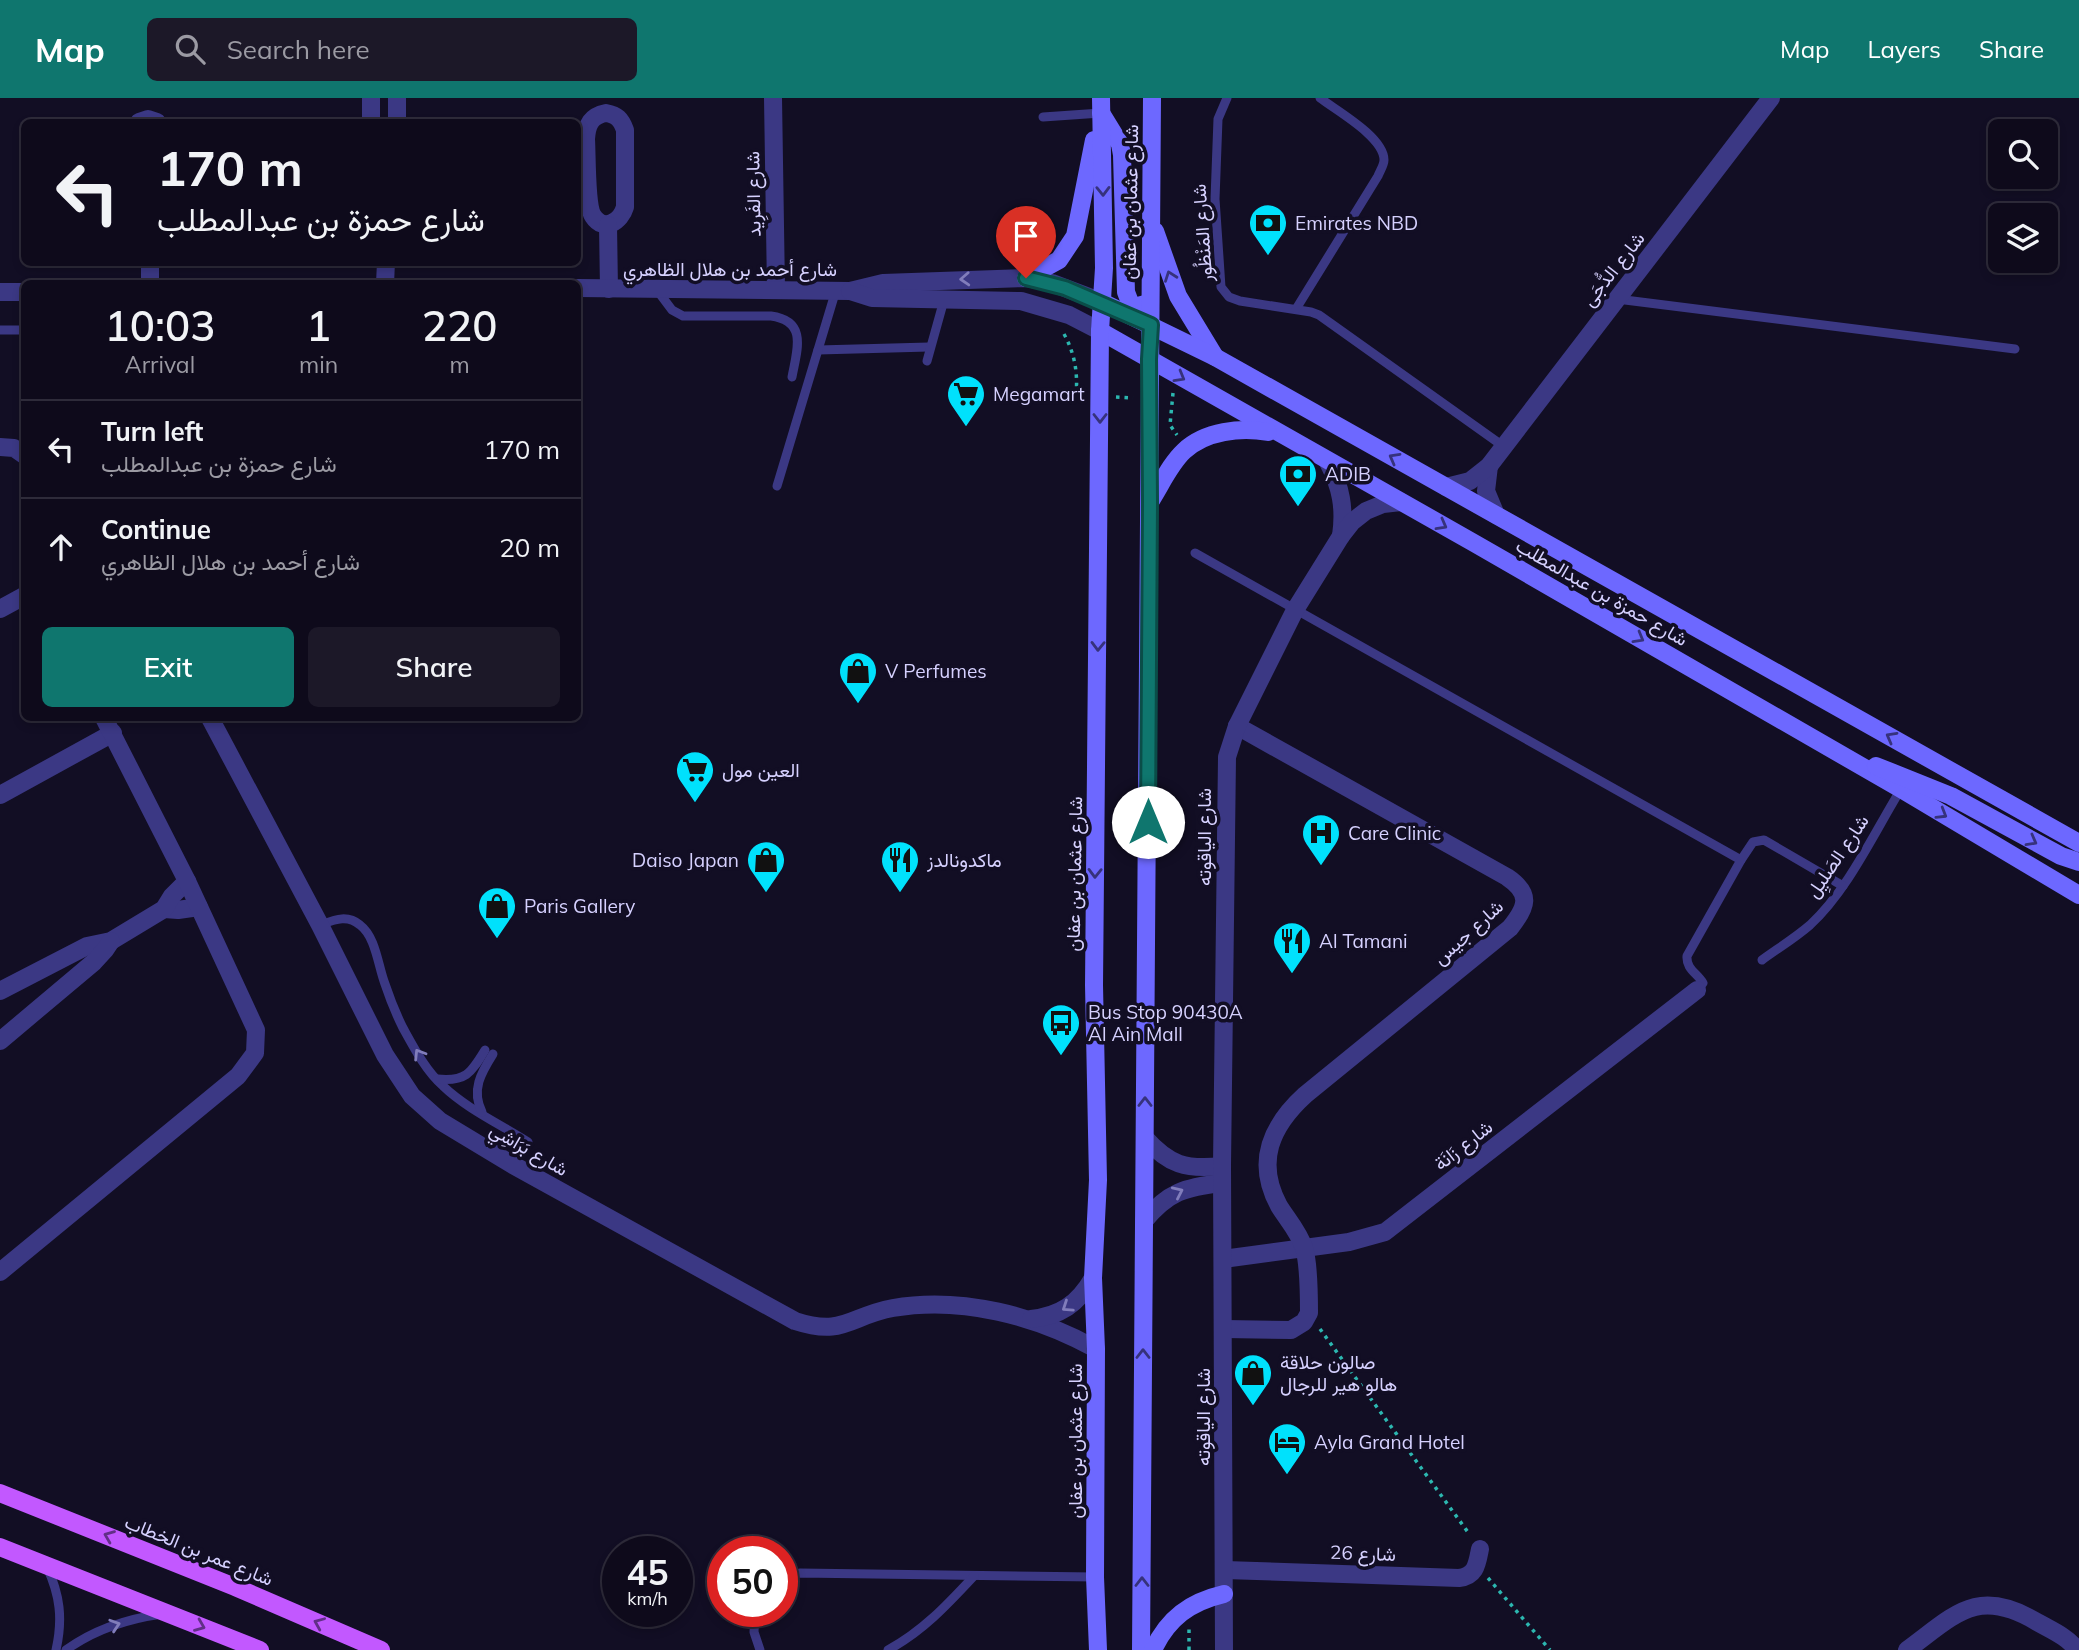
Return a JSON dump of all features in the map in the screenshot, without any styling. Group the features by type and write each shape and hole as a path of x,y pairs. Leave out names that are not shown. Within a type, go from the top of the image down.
{"main road":[{"name":"شارع عثمان بن عفان","path":"1141,1650 1152,98"},
{"name":"شارع عثمان بن عفان","path":"1098,1650 1093,1278 1098,1180 1094,985 1102,302 1101,105"},
{"path":"1026,278 1059,260 1075,236 1101,105"},
{"path":"1101,105 1120,144 1122,155 1128,300 1131,305 1138,306 1151,302"},
{"path":"1150,219 1178,296 1215,357"},
{"name":"شارع حمزة بن عبدالمطلب","path":"1102,302 1215,357 1496,515 2077,853"},
{"name":"شارع حمزة بن عبدالمطلب","path":"1101,331 1837,752 2079,895"},
{"path":"1150,502 1173,464 1186,449 1209,437 1236,429 1279,435"},
{"path":"1837,752 1909,777 2077,853 2059,883"},
{"name":"شارع عمر بن الخطاب","path":"0,1493 235,1587 382,1650"},
{"path":"0,1547 260,1650"},
{"path":"1153,1650 1161,1634 1175,1617 1206,1598 1224,1594"}],"street":[{"path":"371,98 371,119"},
{"path":"397,98 397,119"},
{"name":"شارع الفَرِيد","path":"773,98 776,290"},
{"name":"شارع الدُّجَى","path":"1446,487 1470,481 1489,466 1771,98"},
{"path":"606,113 615,115 622,121 625,130 625,207 622,216 608,225 601,223 591,213 586,139 586,129 590,121 597,114 606,113"},
{"name":"شارع أحمد بن هلال الظاهري","path":"608,225 609,289"},
{"name":"شارع أحمد بن هلال الظاهري","path":"581,288 843,291 883,283 1026,278 1052,283 1102,302"},
{"name":"شارع أحمد بن هلال الظاهري","path":"843,291 872,298 1021,301 1069,315 1101,331"},
{"path":"0,292 21,292"},
{"path":"0,447 14,448 21,453"},
{"name":"شارع الياقوته","path":"1328,462 1342,497 1340,536"},
{"path":"1489,466 1486,491 1496,515"},
{"name":"شارع الياقوته","path":"1224,1650 1222,1175 1226,979 1225,769 1237,726 1296,610 1340,536 1366,511 1383,504 1401,502"},
{"path":"0,609 21,598"},
{"name":"شارع بَرَاشِي","path":"212,721 320,925 394,1072 412,1096 440,1121 513,1166 738,1291 814,1328 841,1326 872,1313 911,1306 960,1306 1031,1319 1096,1349"},
{"path":"0,795 109,725 187,881 256,1030 255,1053 238,1076 0,1272"},
{"name":"شارع جيس","path":"1237,726 1507,877 1522,890 1525,900 1523,909 1510,928 1305,1095 1281,1121 1273,1137 1267,1160 1269,1182 1305,1249"},
{"path":"0,991 87,946 110,941 164,909 187,881"},
{"path":"164,909 199,907"},
{"path":"0,1041 94,962 110,941"},
{"name":"شارع زَانَة","path":"1223,1259 1362,1240 1385,1232 1697,990"},
{"path":"1145,1138 1157,1152 1173,1162 1222,1175"},
{"path":"1144,1221 1172,1194 1222,1175"},
{"path":"1224,1329 1291,1330 1304,1322 1309,1313 1305,1249"},
{"name":"شارع بَرَاشِي","path":"1031,1319 1046,1318 1061,1312 1085,1292 1093,1278"},
{"name":"شارع 26","path":"1225,1570 1459,1578 1470,1575 1479,1558"},
{"path":"1907,1650 1953,1616 1981,1604 1995,1605 2029,1617 2064,1637 2077,1650"}],"lane":[{"name":"شارع المَنْظُور","path":"1227,98 1219,119 1215,199 1221,287 1229,297 1240,301 1311,312 1328,320 1503,446"},
{"path":"1296,309 1384,162 1381,148 1371,136 1320,98"},
{"path":"1043,117 1101,105"},
{"path":"656,289 672,310 683,316 771,316 784,319 794,328 798,341 792,377"},
{"path":"776,486 818,350 843,291"},
{"path":"1617,299 2015,349"},
{"path":"927,361 944,300"},
{"path":"0,330 21,330"},
{"path":"818,350 929,347"},
{"path":"1195,553 1741,860"},
{"name":"شارع الصَليِل","path":"1762,960 1810,925 1843,886 1901,789"},
{"path":"1697,990 1703,983 1690,968 1687,956 1753,842 1764,839 1843,886"},
{"path":"320,925 338,918 352,920 366,931 399,1019 419,1055 437,1079 462,1101 528,1142"},
{"path":"437,1079 450,1080 466,1076 489,1052 477,1083 477,1099 483,1114"},
{"path":"46,1565 56,1587 61,1610 56,1650"},
{"path":"798,1574 1095,1577"},
{"path":"888,1650 923,1628 974,1576"},
{"path":"66,1650 108,1626 170,1613"},
{"path":"754,1627 760,1650"}],"path":[{"path":"1309,1313 1479,1558 1550,1650"}],"place":[{"name":"Emirates NBD","path":"1268,257"},
{"name":"Megamart","path":"966,428"},
{"name":"ADIB","path":"1298,508"},
{"name":"V Perfumes","path":"858,705"},
{"name":"العين مول","path":"695,804"},
{"name":"Care Clinic","path":"1321,867"},
{"name":"Daiso Japan","path":"766,894"},
{"name":"ماكدونالدز","path":"900,894"},
{"name":"Paris Gallery","path":"497,940"},
{"name":"Al Tamani","path":"1292,975"},
{"name":"Bus Stop 90430A Al Ain Mall","path":"1061,1057"},
{"name":"صالون حلاقة هالو هير للرجال","path":"1253,1407"},
{"name":"Ayla Grand Hotel","path":"1287,1476"}],"route":[{"path":"1026,278 1052,283 1151,325 1148,822"}]}
